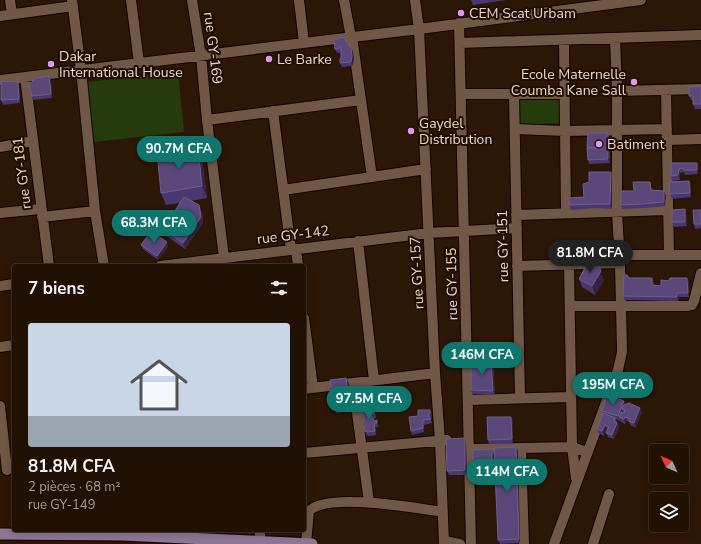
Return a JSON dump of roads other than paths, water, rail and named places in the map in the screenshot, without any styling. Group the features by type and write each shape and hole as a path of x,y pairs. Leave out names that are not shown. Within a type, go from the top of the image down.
{"main road":[{"path":"0,534 43,533 261,538 309,544"}],"street":[{"path":"10,0 12,14"},
{"path":"131,0 139,63"},
{"name":"rue GY-169","path":"192,0 201,56 207,120 225,262"},
{"path":"299,0 304,43"},
{"path":"344,0 352,37 372,177"},
{"name":"rue GY-157","path":"416,0 419,29 444,543"},
{"path":"0,80 419,29 601,3 641,0"},
{"path":"0,16 72,3 81,70 95,211 104,264"},
{"name":"rue GY-155","path":"459,23 468,400 462,439 470,449 471,544"},
{"path":"460,44 701,34"},
{"path":"554,544 618,370 622,352 615,38"},
{"path":"564,40 566,213"},
{"name":"rue GY-181","path":"24,77 49,264"},
{"path":"617,91 701,89"},
{"path":"666,90 669,255"},
{"path":"461,94 565,94"},
{"name":"rue GY-151","path":"514,94 520,398"},
{"path":"207,120 361,100"},
{"path":"273,111 293,249 297,264"},
{"path":"515,129 565,131 667,129"},
{"path":"667,140 701,139"},
{"path":"0,147 33,142"},
{"path":"284,190 426,169"},
{"path":"516,215 668,210"},
{"path":"0,213 95,211"},
{"name":"rue GY-142","path":"192,264 225,262 293,249 429,233 517,228"},
{"path":"358,241 374,380"},
{"path":"517,266 569,264 669,255 701,256"},
{"path":"569,264 572,447 577,481"},
{"path":"570,306 692,305 701,273"},
{"path":"0,286 12,284"},
{"path":"0,346 12,345"},
{"path":"306,353 308,388 435,373"},
{"path":"353,383 369,502"},
{"path":"468,400 571,397"},
{"path":"0,406 7,470"},
{"path":"306,453 462,439"},
{"path":"470,449 572,447 587,452"},
{"path":"521,448 524,544"},
{"path":"593,544 609,494"},
{"path":"309,544 308,511 315,507 341,502 369,502 443,512"},
{"path":"444,543 460,544"}],"place":[{"name":"CEM Scat Urbam","path":"461,13"},
{"name":"Le Barke","path":"269,59"},
{"name":"Dakar International House","path":"51,64"},
{"name":"Ecole Maternelle Coumba Kane Sall","path":"634,82"},
{"name":"Gaydel Distribution","path":"411,131"},
{"name":"Batiment","path":"599,144"}]}
